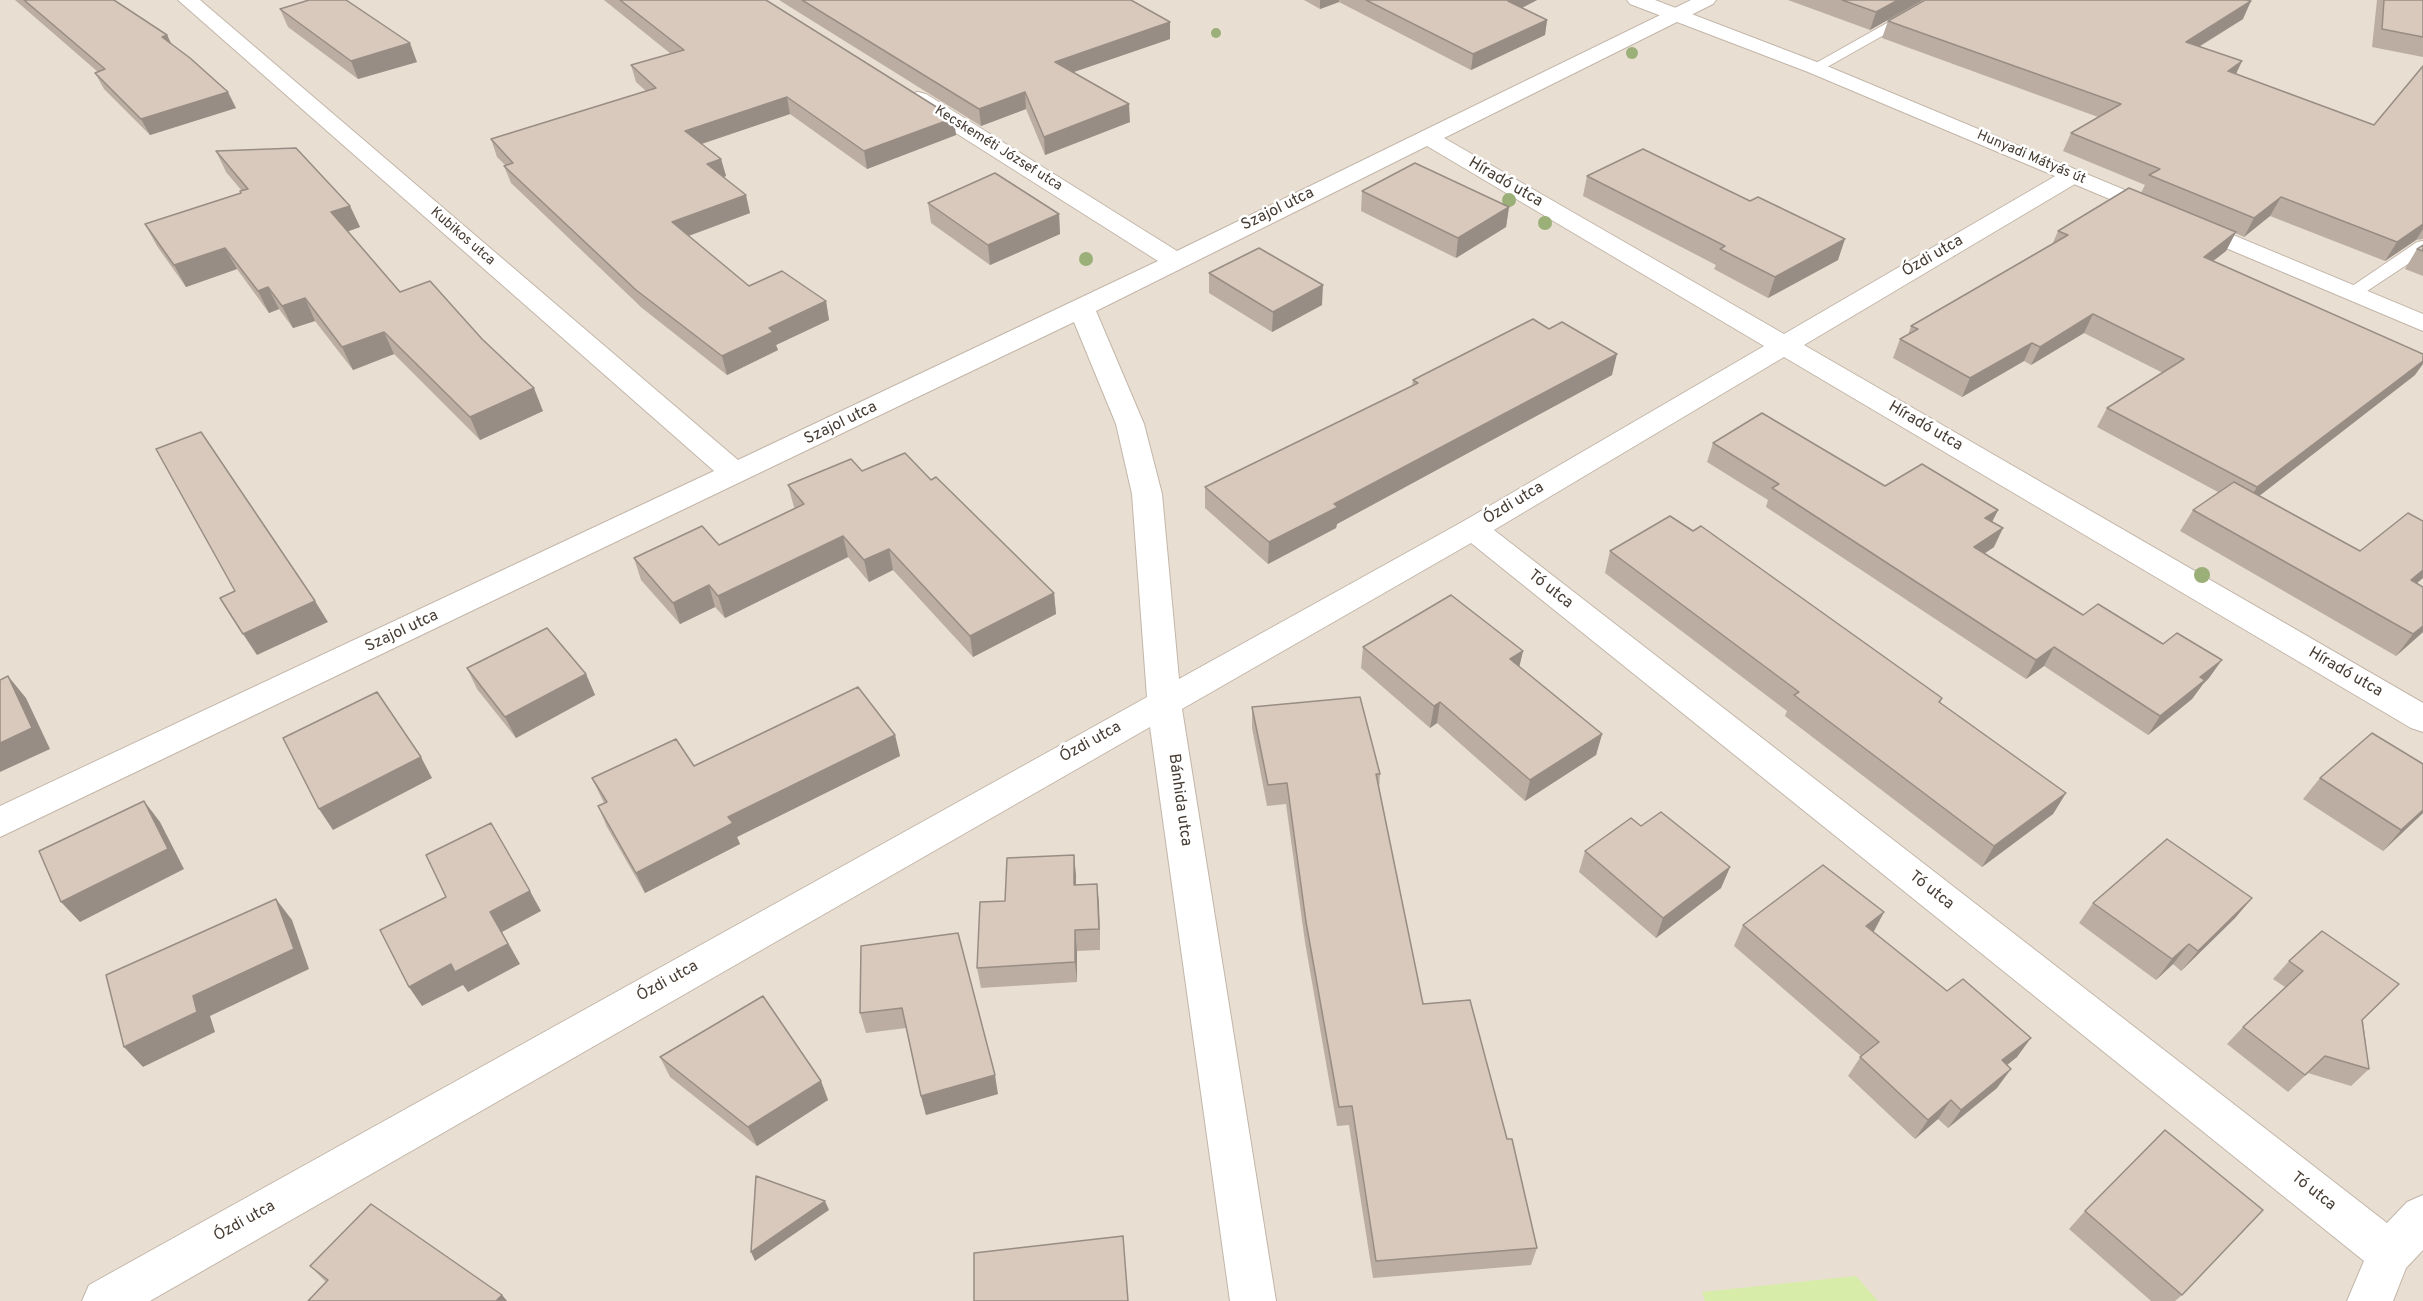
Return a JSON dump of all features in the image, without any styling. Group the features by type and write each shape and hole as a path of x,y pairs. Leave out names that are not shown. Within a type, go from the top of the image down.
{"street":[{"name":"Kubikos utca","path":"188,0 736,474"},
{"name":"Hunyadi Mátyás út","path":"1637,0 1815,68 2423,323"},
{"name":"Szajol utca","path":"0,822 1082,308 1174,260 1706,0"},
{"name":"Kecskeméti József utca","path":"902,89 1174,260"},
{"name":"Híradó utca","path":"1427,137 2423,719"},
{"name":"Ózdi utca","path":"105,1301 1473,529 2072,176"},
{"name":"Bánhida utca","path":"1082,308 1130,424 1147,494 1164,702 1253,1301"},
{"name":"Tó utca","path":"1473,529 2390,1253"},
{"path":"2370,1301 2390,1253 2423,1217"}],"lane":[{"path":"1815,68 1939,0"},
{"path":"2351,292 2423,246"}],"shaded area":[{"path":"0,0 2423,0 2423,1301 0,1301"}],"green space":[{"path":"1856,1276 1878,1301 1705,1301 1702,1292"}],"building":[{"path":"24,0 114,0 167,35 162,37 228,92 141,119 95,73 105,69"},
{"path":"309,0 346,0 410,43 351,61 280,9"},
{"path":"620,0 766,0 954,118 864,151 787,97 685,131 721,159 707,164 746,195 672,222 749,286 782,271 826,301 769,328 773,332 722,356 636,290 504,166 513,163 491,139 656,88 631,65 684,50"},
{"path":"802,0 1131,0 1170,22 1055,62 1129,104 1044,137 1025,92 979,109"},
{"path":"1366,0 1510,0 1508,1 1547,20 1473,54"},
{"path":"1842,0 1898,0 1876,12"},
{"path":"1925,0 2251,1 2186,42 2242,61 2228,71 2374,125 2423,66 2423,224 2397,242 2281,197 2254,218 2149,175 2160,169 2071,133 2121,104 1888,21"},
{"path":"2384,0 2423,0 2423,37 2382,29"},
{"path":"296,148 350,206 331,212 400,292 430,281 482,339 534,388 470,417 384,332 342,347 305,298 282,306 268,287 258,291 225,248 174,265 145,224 248,189 216,151"},
{"path":"1643,149 1750,201 1758,197 1845,239 1775,277 1720,249 1725,246 1587,176"},
{"path":"1415,163 1509,207 1458,238 1362,191"},
{"path":"995,173 1059,214 988,245 928,203"},
{"path":"2129,188 2236,232 2204,257 2423,354 2423,361 2257,487 2107,408 2184,359 2093,314 2040,347 2032,343 1970,378 1900,339 1918,329 1911,326 2068,235 2058,231"},
{"path":"1259,248 1323,285 1273,312 1209,273"},
{"path":"1533,319 1549,329 1562,322 1617,354 1334,504 1338,507 1269,542 1205,487 1418,383 1413,380"},
{"path":"1762,413 1885,486 1922,464 1998,510 1985,518 2003,528 1974,547 2083,615 2098,604 2163,644 2177,633 2222,660 2200,677 2205,680 2160,716 2054,647 2036,660 1772,488 1779,484 1713,443"},
{"path":"201,432 315,601 243,634 220,598 235,591 156,449"},
{"path":"905,453 931,480 936,477 1054,593 970,636 889,549 864,560 843,536 718,596 709,585 673,603 634,558 702,526 719,545 804,504 788,485 851,459 862,471"},
{"path":"2234,482 2360,551 2408,513 2423,521 2423,570 2411,580 2423,587 2423,626 2413,634 2193,510"},
{"path":"1670,516 1693,531 1701,526 1942,698 1939,702 2066,793 1994,846 1794,695 1799,692 1610,551"},
{"path":"1451,595 1523,651 1510,659 1602,734 1530,780 1440,702 1434,706 1363,647"},
{"path":"547,628 586,674 505,717 467,668"},
{"path":"8,676 32,728 0,743 0,680"},
{"path":"858,687 895,735 728,817 733,823 636,873 598,806 607,802 592,778 676,739 694,766"},
{"path":"377,692 421,757 319,809 283,738"},
{"path":"1360,697 1380,774 1376,774 1423,1004 1470,1000 1507,1139 1512,1139 1537,1248 1376,1261 1352,1106 1339,1107 1306,922 1287,783 1268,785 1252,707"},
{"path":"2372,733 2423,764 2423,810 2401,830 2320,778"},
{"path":"144,801 168,849 61,902 39,851"},
{"path":"1661,812 1730,867 1663,918 1585,851 1631,818 1641,826"},
{"path":"491,823 530,891 490,912 508,944 455,972 451,964 409,987 380,930 446,897 426,855"},
{"path":"2167,839 2252,898 2198,951 2189,944 2172,959 2093,903"},
{"path":"1074,855 1074,885 1097,884 1099,929 1075,930 1075,962 977,968 980,902 1005,901 1007,858"},
{"path":"1823,865 1884,912 1866,926 1947,991 1963,979 2031,1038 2002,1060 2011,1069 1961,1110 1951,1100 1928,1120 1860,1057 1879,1042 1743,925"},
{"path":"276,899 294,949 193,996 197,1012 124,1047 106,975"},
{"path":"2322,931 2399,984 2362,1020 2369,1069 2325,1056 2305,1075 2243,1027 2303,971 2289,961"},
{"path":"958,933 995,1075 921,1096 902,1008 860,1013 861,946"},
{"path":"763,996 821,1081 748,1127 660,1057"},
{"path":"2165,1130 2263,1210 2182,1295 2085,1211"},
{"path":"756,1176 825,1201 751,1252"},
{"path":"371,1204 502,1295 496,1301 308,1301 328,1280 310,1266"},
{"path":"1123,1236 1128,1301 974,1301 974,1253"}]}
